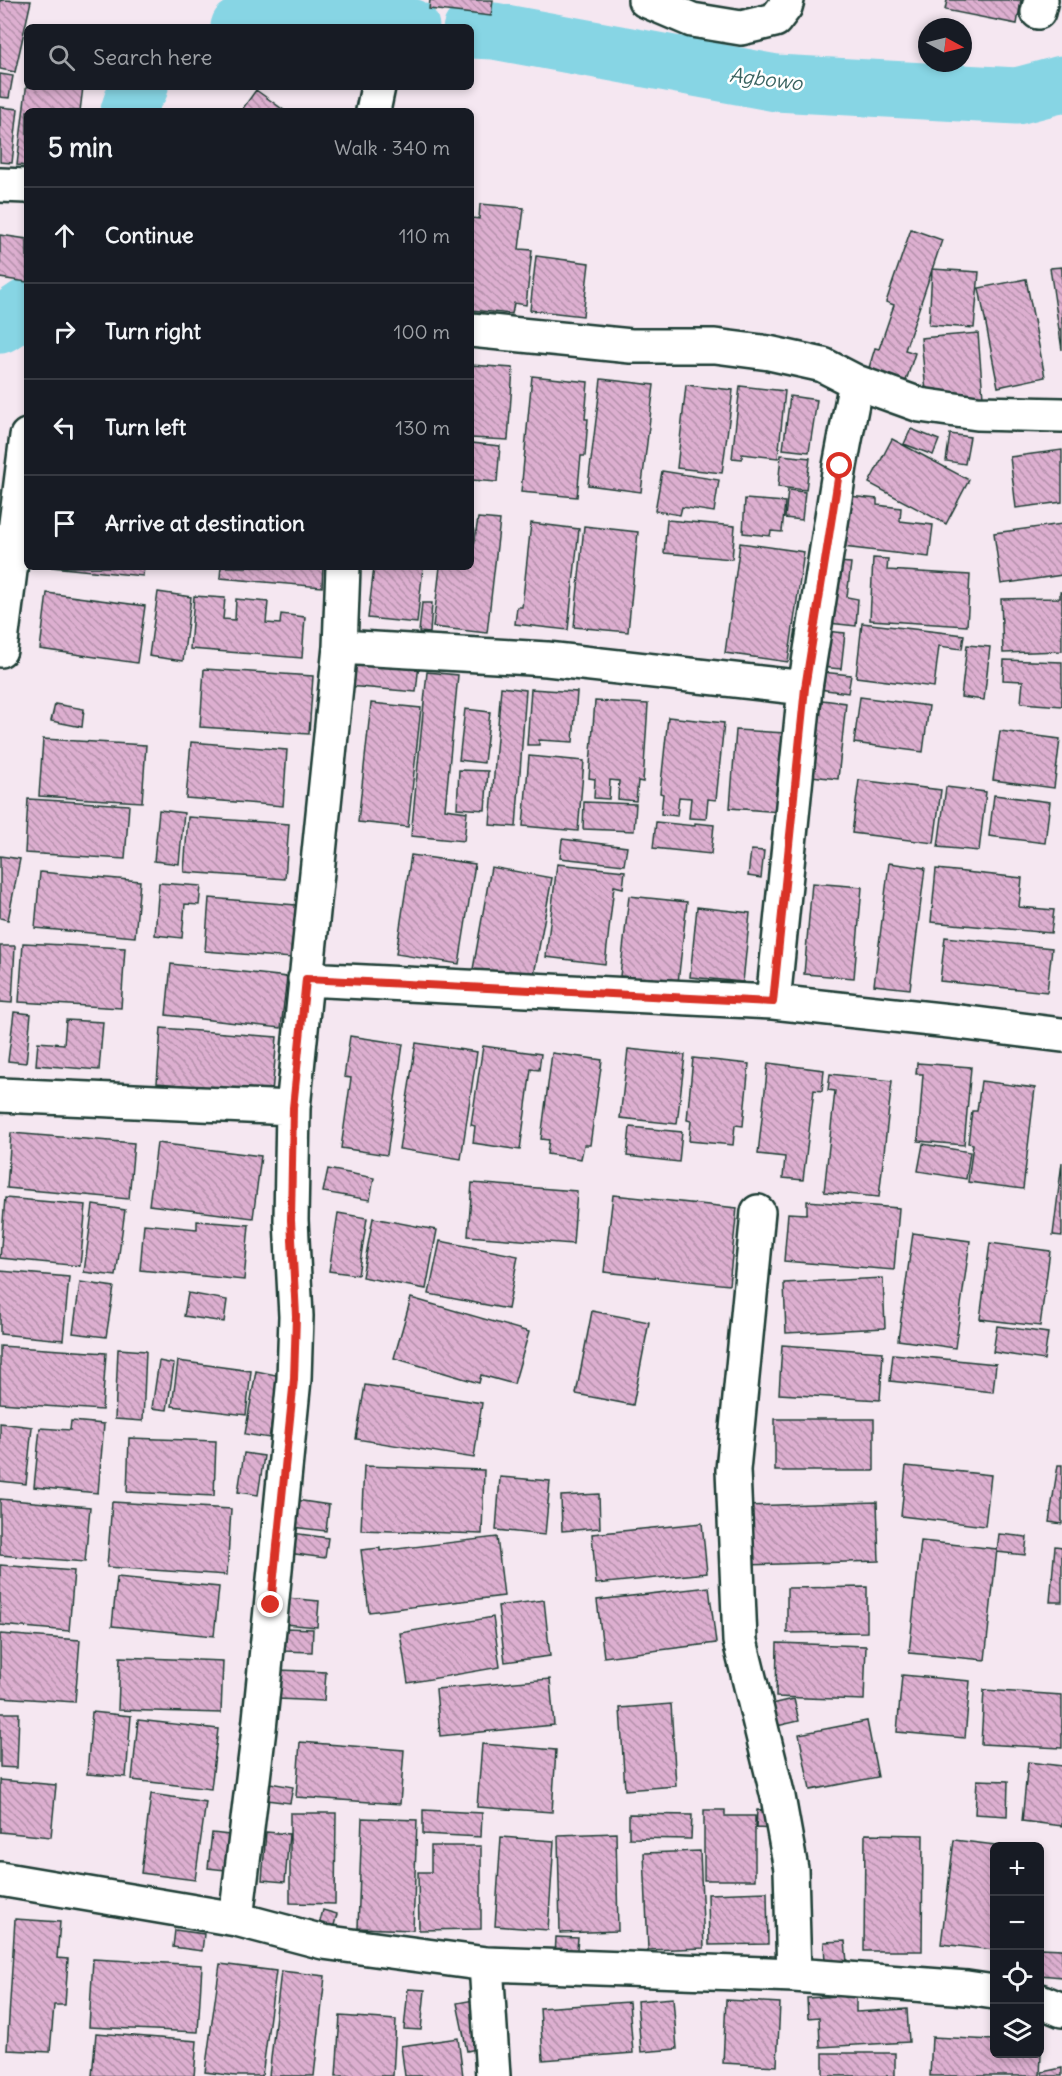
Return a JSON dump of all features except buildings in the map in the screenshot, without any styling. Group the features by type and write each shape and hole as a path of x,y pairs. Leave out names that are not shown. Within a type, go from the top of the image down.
{"street":[{"path":"645,0 693,20 741,28 775,20 788,0"},
{"path":"374,108 377,90"},
{"path":"0,185 24,186"},
{"path":"474,330 631,346 715,346 769,352 823,365 856,382 920,405 977,413 1062,415"},
{"path":"773,1002 805,688 840,466 856,382"},
{"path":"0,650 24,460"},
{"path":"236,1919 259,1729 294,1379 296,1316 291,1220 293,1108 340,646 343,570"},
{"path":"340,646 547,659 805,688"},
{"path":"306,979 773,1002 948,1020 1062,1035"},
{"path":"0,1095 293,1108"},
{"path":"758,1212 733,1470 740,1641 778,1797 790,1869 794,1975"},
{"path":"0,1879 236,1919 323,1942 486,1964 794,1975 990,1991"},
{"path":"486,1964 493,2076"},
{"path":"1044,2002 1062,2009"}],"waterway":[{"name":"Agbowo","path":"244,24 252,19 351,24"},
{"name":"Agbowo","path":"474,30 494,31 776,83 1017,96 1062,84"},
{"name":"Agbowo","path":"130,108 136,90"},
{"name":"Agbowo","path":"0,325 24,309"}],"route":[{"path":"271,1605 294,1379 296,1316 291,1220 293,1108 306,979 773,1002 805,688 840,466"}]}
